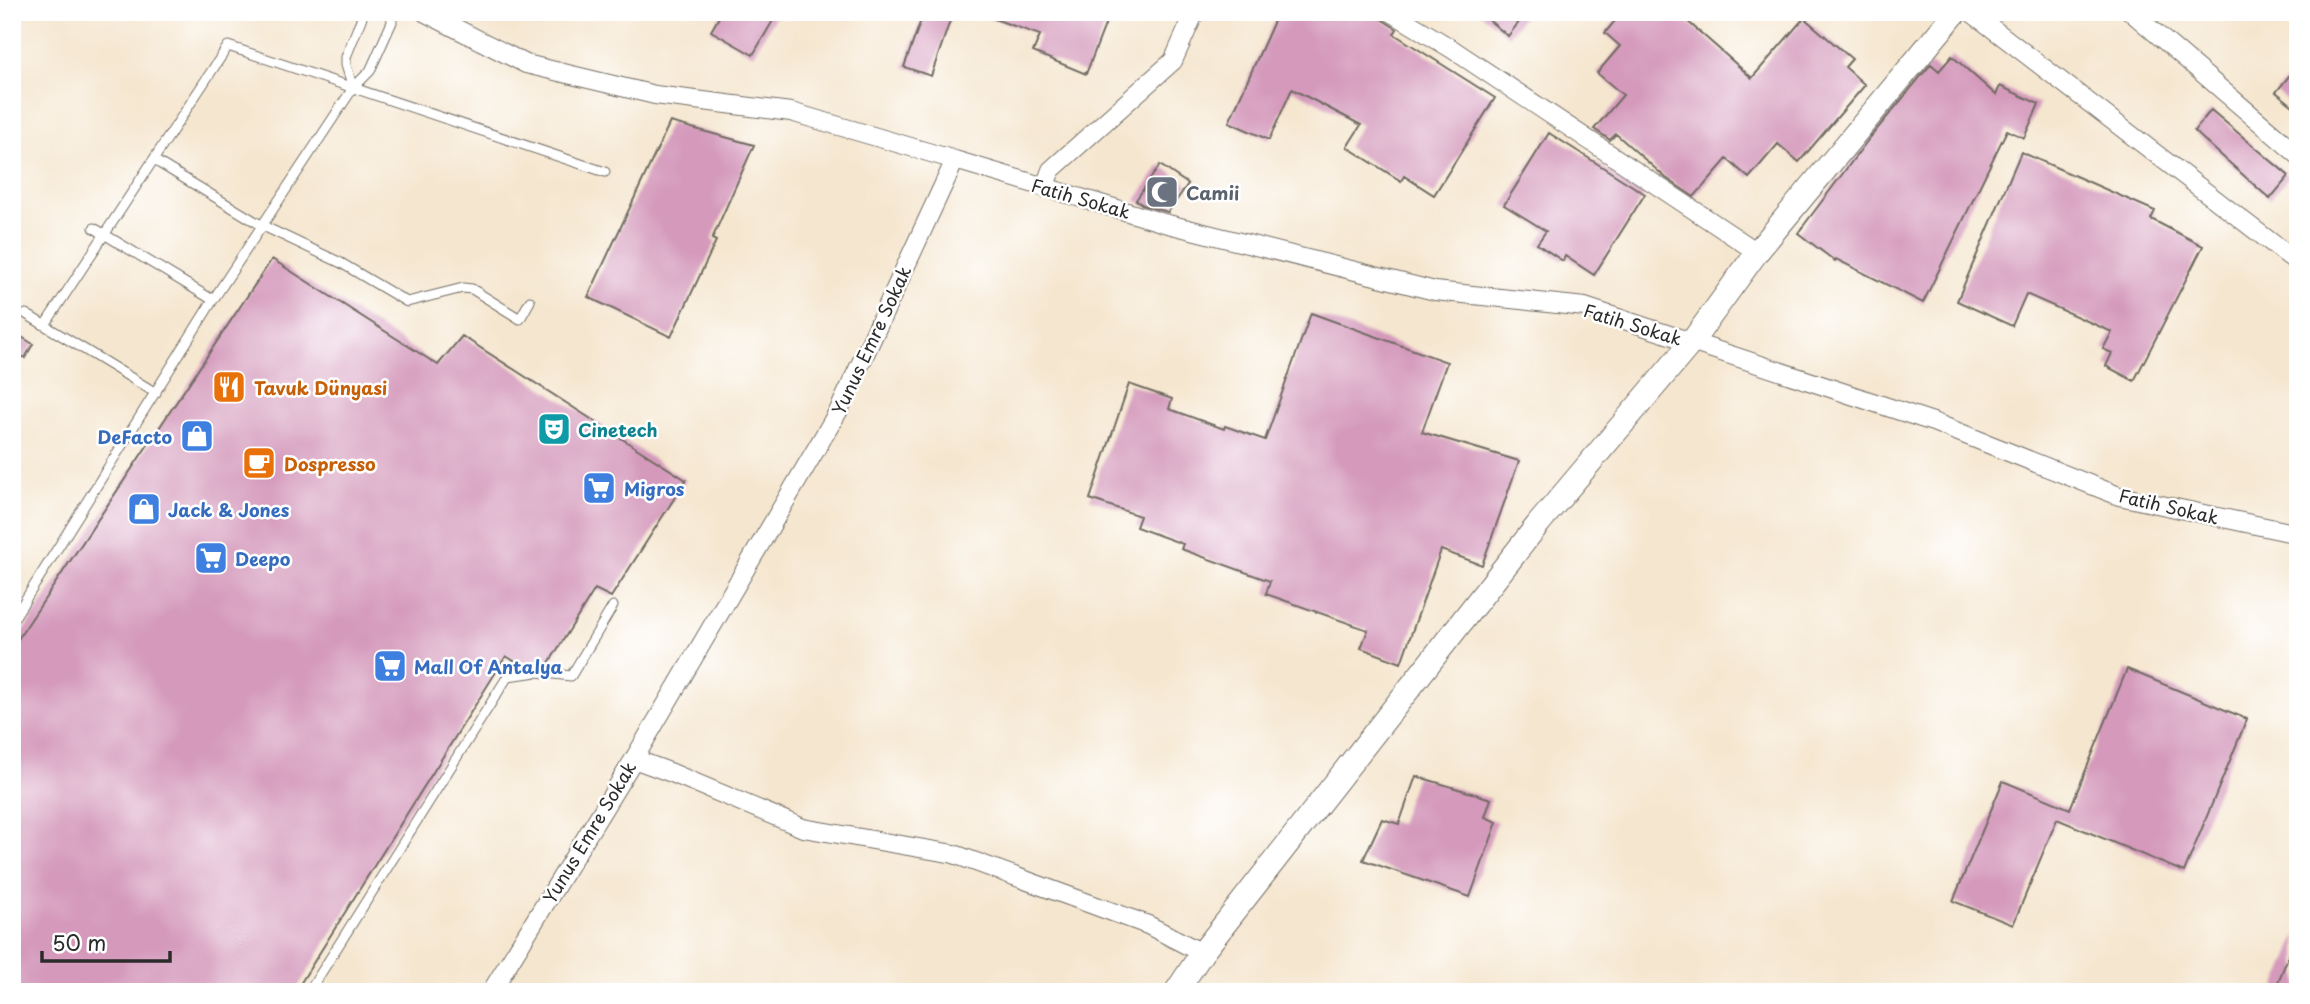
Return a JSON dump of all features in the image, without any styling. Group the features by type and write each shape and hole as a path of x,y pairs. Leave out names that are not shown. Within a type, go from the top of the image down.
{"street":[{"path":"424,12 526,64 655,95 791,112 955,160"},
{"path":"1044,188 1051,170 1173,61 1195,12"},
{"path":"1391,12 1452,49 1757,251"},
{"path":"1176,992 1202,953 1539,523 1691,343 1757,251 1956,12"},
{"path":"1971,12 2298,263"},
{"path":"2131,12 2298,155"},
{"name":"Fatih Sokak","path":"955,160 1164,223 1435,291 1585,307 1933,422 2119,496 2298,534"},
{"name":"Yunus Emre Sokak","path":"491,992 634,759 839,410 955,160"},
{"path":"634,759 803,828 954,854 1148,925 1202,953"}],"lane":[{"path":"353,88 346,57 364,12"},
{"path":"12,621 212,300 353,88 370,71 392,22 391,12"},
{"path":"45,325 228,46 605,172"},
{"path":"154,160 261,225 341,263 407,302 463,288 472,289 520,319 530,301"},
{"path":"94,228 212,300"},
{"path":"26,314 156,393"},
{"path":"309,992 508,676 537,672 571,676 613,606"}],"building":[{"path":"722,12 778,12 753,55 711,31"},
{"path":"924,12 953,12 931,76 904,67"},
{"path":"980,12 1110,12 1086,74 1033,52 1040,35"},
{"path":"1278,12 1370,12 1397,29 1394,34 1495,98 1434,195 1404,176 1401,181 1347,147 1361,125 1292,89 1269,140 1229,122"},
{"path":"1479,12 1527,12 1508,36"},
{"path":"1622,12 1690,12 1685,19 1752,78 1804,18 1852,59 1845,67 1865,85 1799,162 1778,144 1749,178 1727,159 1694,197 1666,178 1616,134 1610,140 1594,129 1623,95 1597,73 1620,46 1605,33"},
{"path":"1952,56 1996,95 2000,86 2039,104 2024,138 2007,130 1923,303 1836,259 1835,261 1798,233 1868,140 1931,64 1939,71"},
{"path":"2298,65 2298,110 2276,92"},
{"path":"2211,110 2289,176 2270,199 2194,131"},
{"path":"670,122 754,145 712,239 716,241 671,337 588,297"},
{"path":"1549,133 1645,194 1594,275 1565,256 1563,261 1537,244 1546,231 1504,205"},
{"path":"2021,152 2155,211 2151,219 2203,246 2134,381 2106,366 2112,353 2103,349 2112,332 2026,294 2012,326 1957,301"},
{"name":"Camii","path":"1160,165 1188,184 1168,212 1143,205 1136,200"},
{"path":"272,259 438,365 462,336 686,480 611,597 595,589 547,666 524,667 506,656 295,992 12,992 12,648"},
{"path":"1311,313 1447,362 1422,432 1519,461 1482,565 1441,550 1401,663 1361,648 1368,630 1266,594 1270,581 1181,549 1183,544 1136,527 1140,516 1090,499 1129,384 1172,399 1169,409 1224,429 1225,426 1265,440"},
{"path":"12,331 33,344 25,358 12,350"},
{"path":"2127,669 2247,719 2184,872 2057,819 2013,925 1953,901 2003,781 2070,809"},
{"path":"1416,776 1491,799 1485,817 1497,822 1470,897 1363,860 1382,819 1399,824"},
{"path":"2297,935 2298,992 2274,992"}],"place":[{"name":"Camii","path":"1162,192"},
{"name":"Tavuk Dünyasi","path":"229,387"},
{"name":"Cinetech","path":"554,429"},
{"name":"DeFacto","path":"197,436"},
{"name":"Dospresso","path":"259,463"},
{"name":"Migros","path":"599,488"},
{"name":"Jack & Jones","path":"144,509"},
{"name":"Deepo","path":"211,558"},
{"name":"Mall Of Antalya","path":"390,666"}]}
